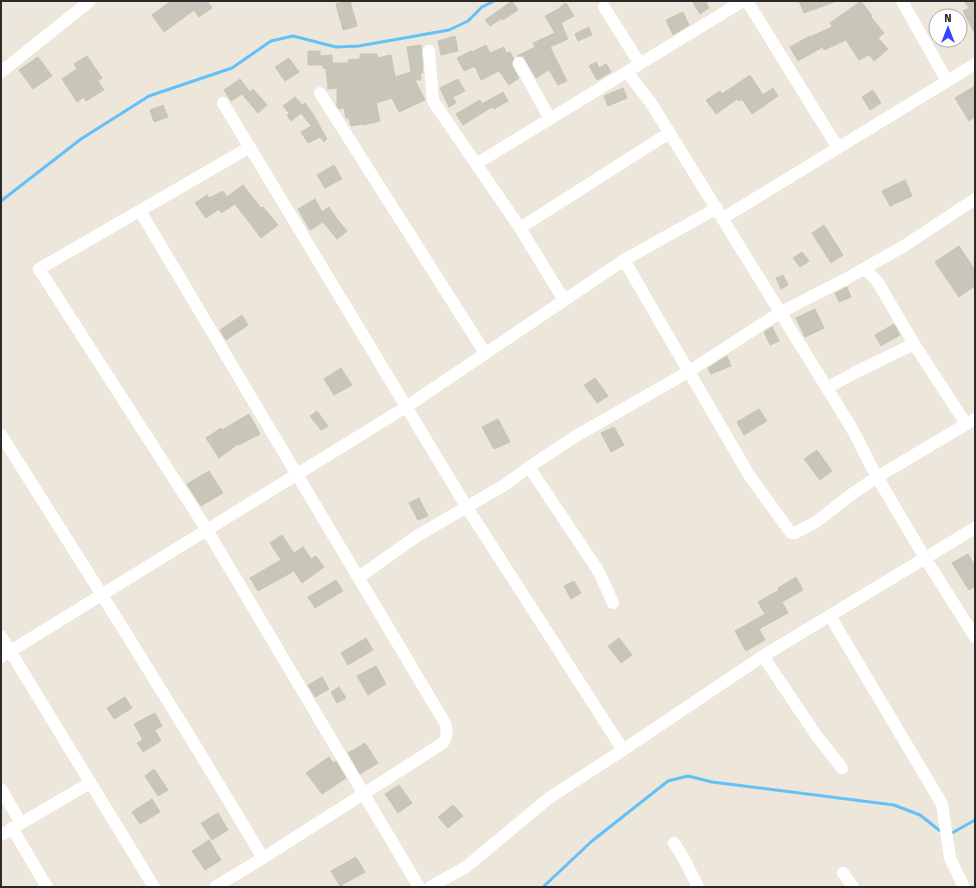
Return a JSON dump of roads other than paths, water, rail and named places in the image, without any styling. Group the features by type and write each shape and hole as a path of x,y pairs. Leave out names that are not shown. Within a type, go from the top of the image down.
{"street":[{"path":"1,72 90,1"},
{"path":"476,164 743,1"},
{"path":"748,1 838,148"},
{"path":"902,1 947,81"},
{"path":"604,7 640,64"},
{"path":"429,51 434,101 520,228 564,300"},
{"path":"519,63 550,119"},
{"path":"6,654 406,407 624,260 720,213 838,148 975,64"},
{"path":"627,72 651,104 781,312 851,427 877,477 924,558 975,637"},
{"path":"320,93 485,353"},
{"path":"223,103 466,506 623,750"},
{"path":"520,228 669,133"},
{"path":"250,147 39,269 207,530 419,887"},
{"path":"359,577 417,536 506,484 528,467 576,436 688,372 781,312 863,270 904,246 975,199"},
{"path":"140,211 446,723 447,731 447,737 443,743 215,887"},
{"path":"624,260 749,475 791,533 795,533 816,522 877,477 971,422 914,344 877,281 869,273 863,270"},
{"path":"827,388 914,344"},
{"path":"1,435 102,595 263,858"},
{"path":"528,467 599,572 613,603"},
{"path":"430,887 466,867 549,798 763,656 975,528"},
{"path":"830,616 942,804 950,858 964,887"},
{"path":"1,636 6,654 90,783 154,887"},
{"path":"763,656 816,735 842,768"},
{"path":"1,835 90,783"},
{"path":"1,789 17,826 47,887"},
{"path":"674,843 698,887"},
{"path":"843,873 853,887"}],"waterway":[{"path":"1,201 81,139 149,96 232,68 271,41 293,36 336,47 359,46 449,30 468,21 482,7 494,1"},
{"path":"543,887 592,841 668,781 688,776 712,782 894,805 920,815 942,831"},
{"path":"950,832 952,833 975,820"}]}
